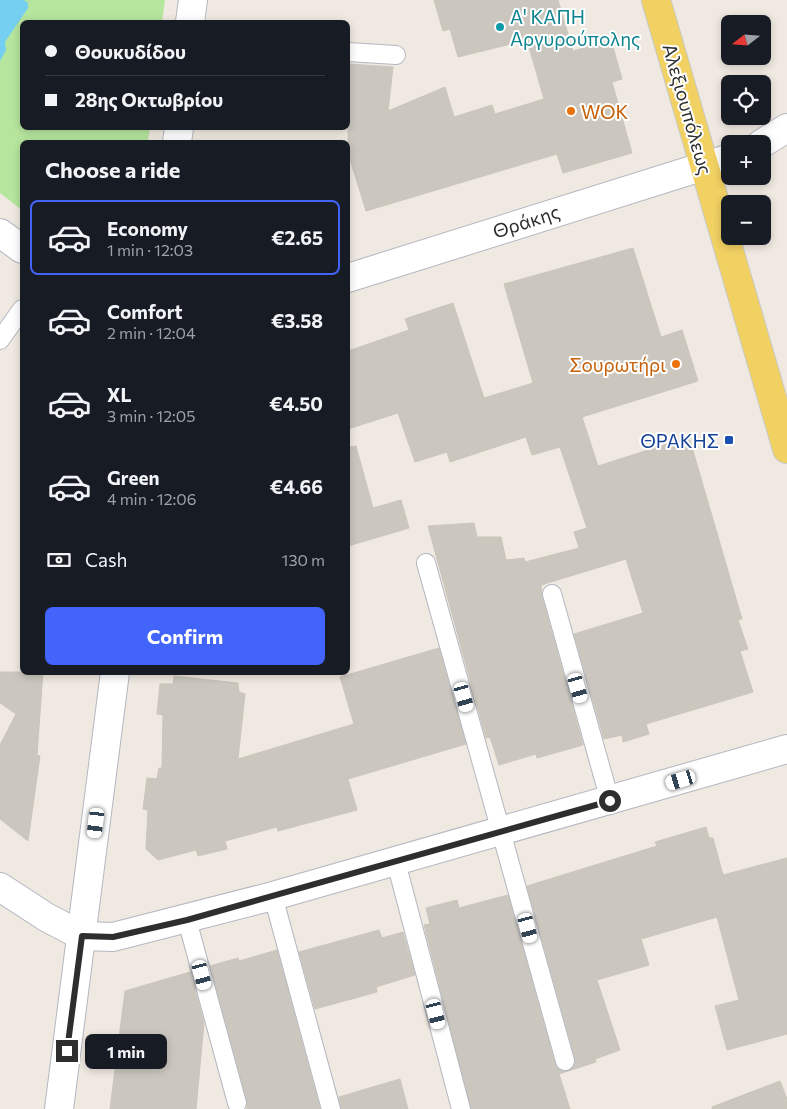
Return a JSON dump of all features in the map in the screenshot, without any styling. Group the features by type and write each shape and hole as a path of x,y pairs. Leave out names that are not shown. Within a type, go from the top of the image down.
{"main road":[{"name":"Αλεξιουπόλεως","path":"656,0 787,449"}],"street":[{"path":"190,20 193,0"},
{"path":"771,138 787,128"},
{"name":"Θράκης","path":"350,277 721,161"},
{"path":"0,233 20,248"},
{"path":"59,1109 115,675"},
{"path":"0,886 46,917 82,936 113,937 187,920 396,862 787,749"}],"lane":[{"path":"350,52 396,55"},
{"path":"0,340 20,312"},
{"path":"426,563 565,1061"},
{"path":"552,594 610,801"},
{"path":"396,862 460,1109"},
{"path":"273,896 331,1109"},
{"path":"187,920 237,1103"}],"green space":[{"path":"0,0 165,0 162,20 20,20 20,130 150,130 148,140 20,140 20,208 0,193"}],"water":[{"path":"0,0 24,0 28,3 28,8 5,42 6,50 0,61"}],"building":[{"path":"434,0 558,0 573,51 611,40 622,79 612,82 632,153 563,173 557,154 366,211 350,159 348,130 350,130 350,64 393,67 388,111 445,87 454,117 492,105 495,114 544,99 527,40 458,57 450,29 443,31"},
{"path":"633,248 661,337 682,330 698,381 582,417 598,466 689,437 742,619 738,620 748,649 740,651 753,692 646,724 649,734 623,742 622,735 604,739 574,634 643,613 626,559 541,585 542,597 583,745 537,758 536,754 499,765 490,737 486,738 428,526 474,523 477,537 501,537 506,560 524,558 525,562 579,548 574,532 587,528 560,447 532,455 526,437 450,462 447,452 415,462 398,413 350,428 350,350 409,330 405,319 453,303 484,398 533,383 504,284"},
{"path":"356,446 373,508 401,500 409,528 350,545 350,447"},
{"path":"439,648 466,744 348,779 357,810 278,831 277,827 225,841 227,849 198,856 196,850 158,860 146,849 148,810 143,809 147,778 157,779 159,768 162,768 163,715 157,714 160,684 173,684 174,676 238,683 239,692 245,694 238,759 354,724 340,677"},
{"path":"0,672 20,672 20,675 43,675 37,755 40,756 28,841 0,819 0,745 16,714 0,703"},
{"path":"706,827 709,838 713,838 723,875 787,858 787,1034 727,1050 715,1006 739,1000 717,917 641,939 649,965 597,980 620,1050 595,1059 596,1062 559,1074 570,1109 471,1109 424,925 430,924 426,908 457,900 459,908 508,895 555,1064 562,1071 568,1071 575,1064 575,1058 527,886 657,846 655,842"},
{"path":"379,930 382,938 403,932 415,975 376,987 377,992 315,1009 299,952"},
{"path":"277,950 320,1109 247,1109 247,1100 210,966 238,958 239,961"},
{"path":"190,972 204,1023 196,1109 110,1109 125,991"},
{"path":"400,1079 408,1109 341,1109 339,1097"},
{"path":"780,1081 787,1099 787,1109 712,1109 712,1107"}],"place":[{"name":"Α' ΚΑΠΗ Αργυρούπολης","path":"500,27"},
{"name":"WOK","path":"571,111"},
{"name":"Σουρωτήρι","path":"676,364"},
{"name":"ΘΡΑΚΗΣ","path":"729,440"}],"route":[{"path":"67,1051 82,936 113,937 187,920 610,801"}]}
